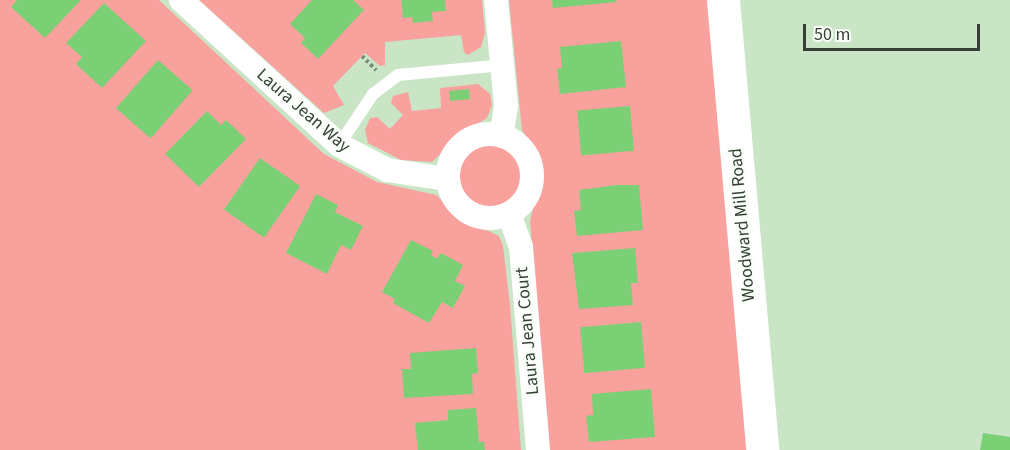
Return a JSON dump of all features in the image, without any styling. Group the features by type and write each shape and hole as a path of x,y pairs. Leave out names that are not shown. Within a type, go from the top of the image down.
{"street":[{"name":"Laura Jean Way","path":"180,0 339,146 387,170 447,179"},
{"path":"496,0 506,106 501,136"},
{"name":"Woodward Mill Road","path":"723,0 762,450"},
{"path":"479,135 501,136 524,152 532,172 528,193 508,214 494,218 472,215 455,200 447,179 451,158 460,146 479,135"},
{"name":"Laura Jean Court","path":"508,214 521,247 538,450"}],"lane":[{"path":"339,146 373,93 398,75 503,66"}],"path":[{"path":"362,56 376,70"}],"shaded area":[{"path":"0,0 159,0 324,154 377,182 436,195 464,220 499,236 503,246 510,305 521,450 0,450"},
{"path":"199,0 482,0 485,33 481,47 468,55 464,52 461,35 385,42 385,65 380,66 365,53 333,86 344,105 324,113"},
{"path":"509,0 712,0 750,450 549,450 530,221 542,173 539,160 522,130"},
{"path":"478,84 490,94 492,105 487,118 462,133 432,162 401,160 368,143 365,130 370,118 377,117 390,129 403,115 391,103 393,96 408,92 412,111 441,108 440,88"},
{"path":"490,143 503,146 513,153 520,163 523,176 520,189 513,199 503,206 490,209 477,206 467,199 460,189 457,176 460,163 467,153 477,146"}],"building":[{"path":"17,0 81,0 45,38 11,7"},
{"path":"312,0 353,0 364,10 318,59 301,43 305,38 290,24"},
{"path":"401,0 445,0 446,11 432,12 433,21 413,23 412,17 403,18"},
{"path":"552,0 616,0 617,2 553,8"},
{"path":"104,3 146,41 102,88 76,64 82,57 66,43"},
{"path":"621,41 626,87 560,94 557,69 562,68 560,47"},
{"path":"158,60 193,90 151,138 116,108"},
{"path":"469,89 470,99 450,101 449,91"},
{"path":"630,106 634,151 581,155 577,111"},
{"path":"207,111 221,125 226,120 246,139 199,187 165,154"},
{"path":"260,158 300,186 264,238 224,210"},
{"path":"616,185 639,185 643,230 577,236 574,211 581,210 579,190"},
{"path":"316,194 338,205 335,212 363,226 351,250 341,245 327,274 286,253"},
{"path":"411,240 433,251 431,255 437,259 441,253 463,265 455,281 465,286 453,308 442,302 429,323 393,303 395,299 382,292"},
{"path":"635,248 638,283 631,283 633,305 579,309 572,253"},
{"path":"641,322 645,368 584,373 580,327"},
{"path":"476,348 478,373 472,374 473,394 404,398 402,369 411,369 410,353"},
{"path":"651,389 655,437 589,442 586,416 593,415 592,394"},
{"path":"476,408 479,442 484,442 485,450 418,450 415,423 448,420 448,410"},
{"path":"983,433 1010,437 1010,450 980,450"}]}
